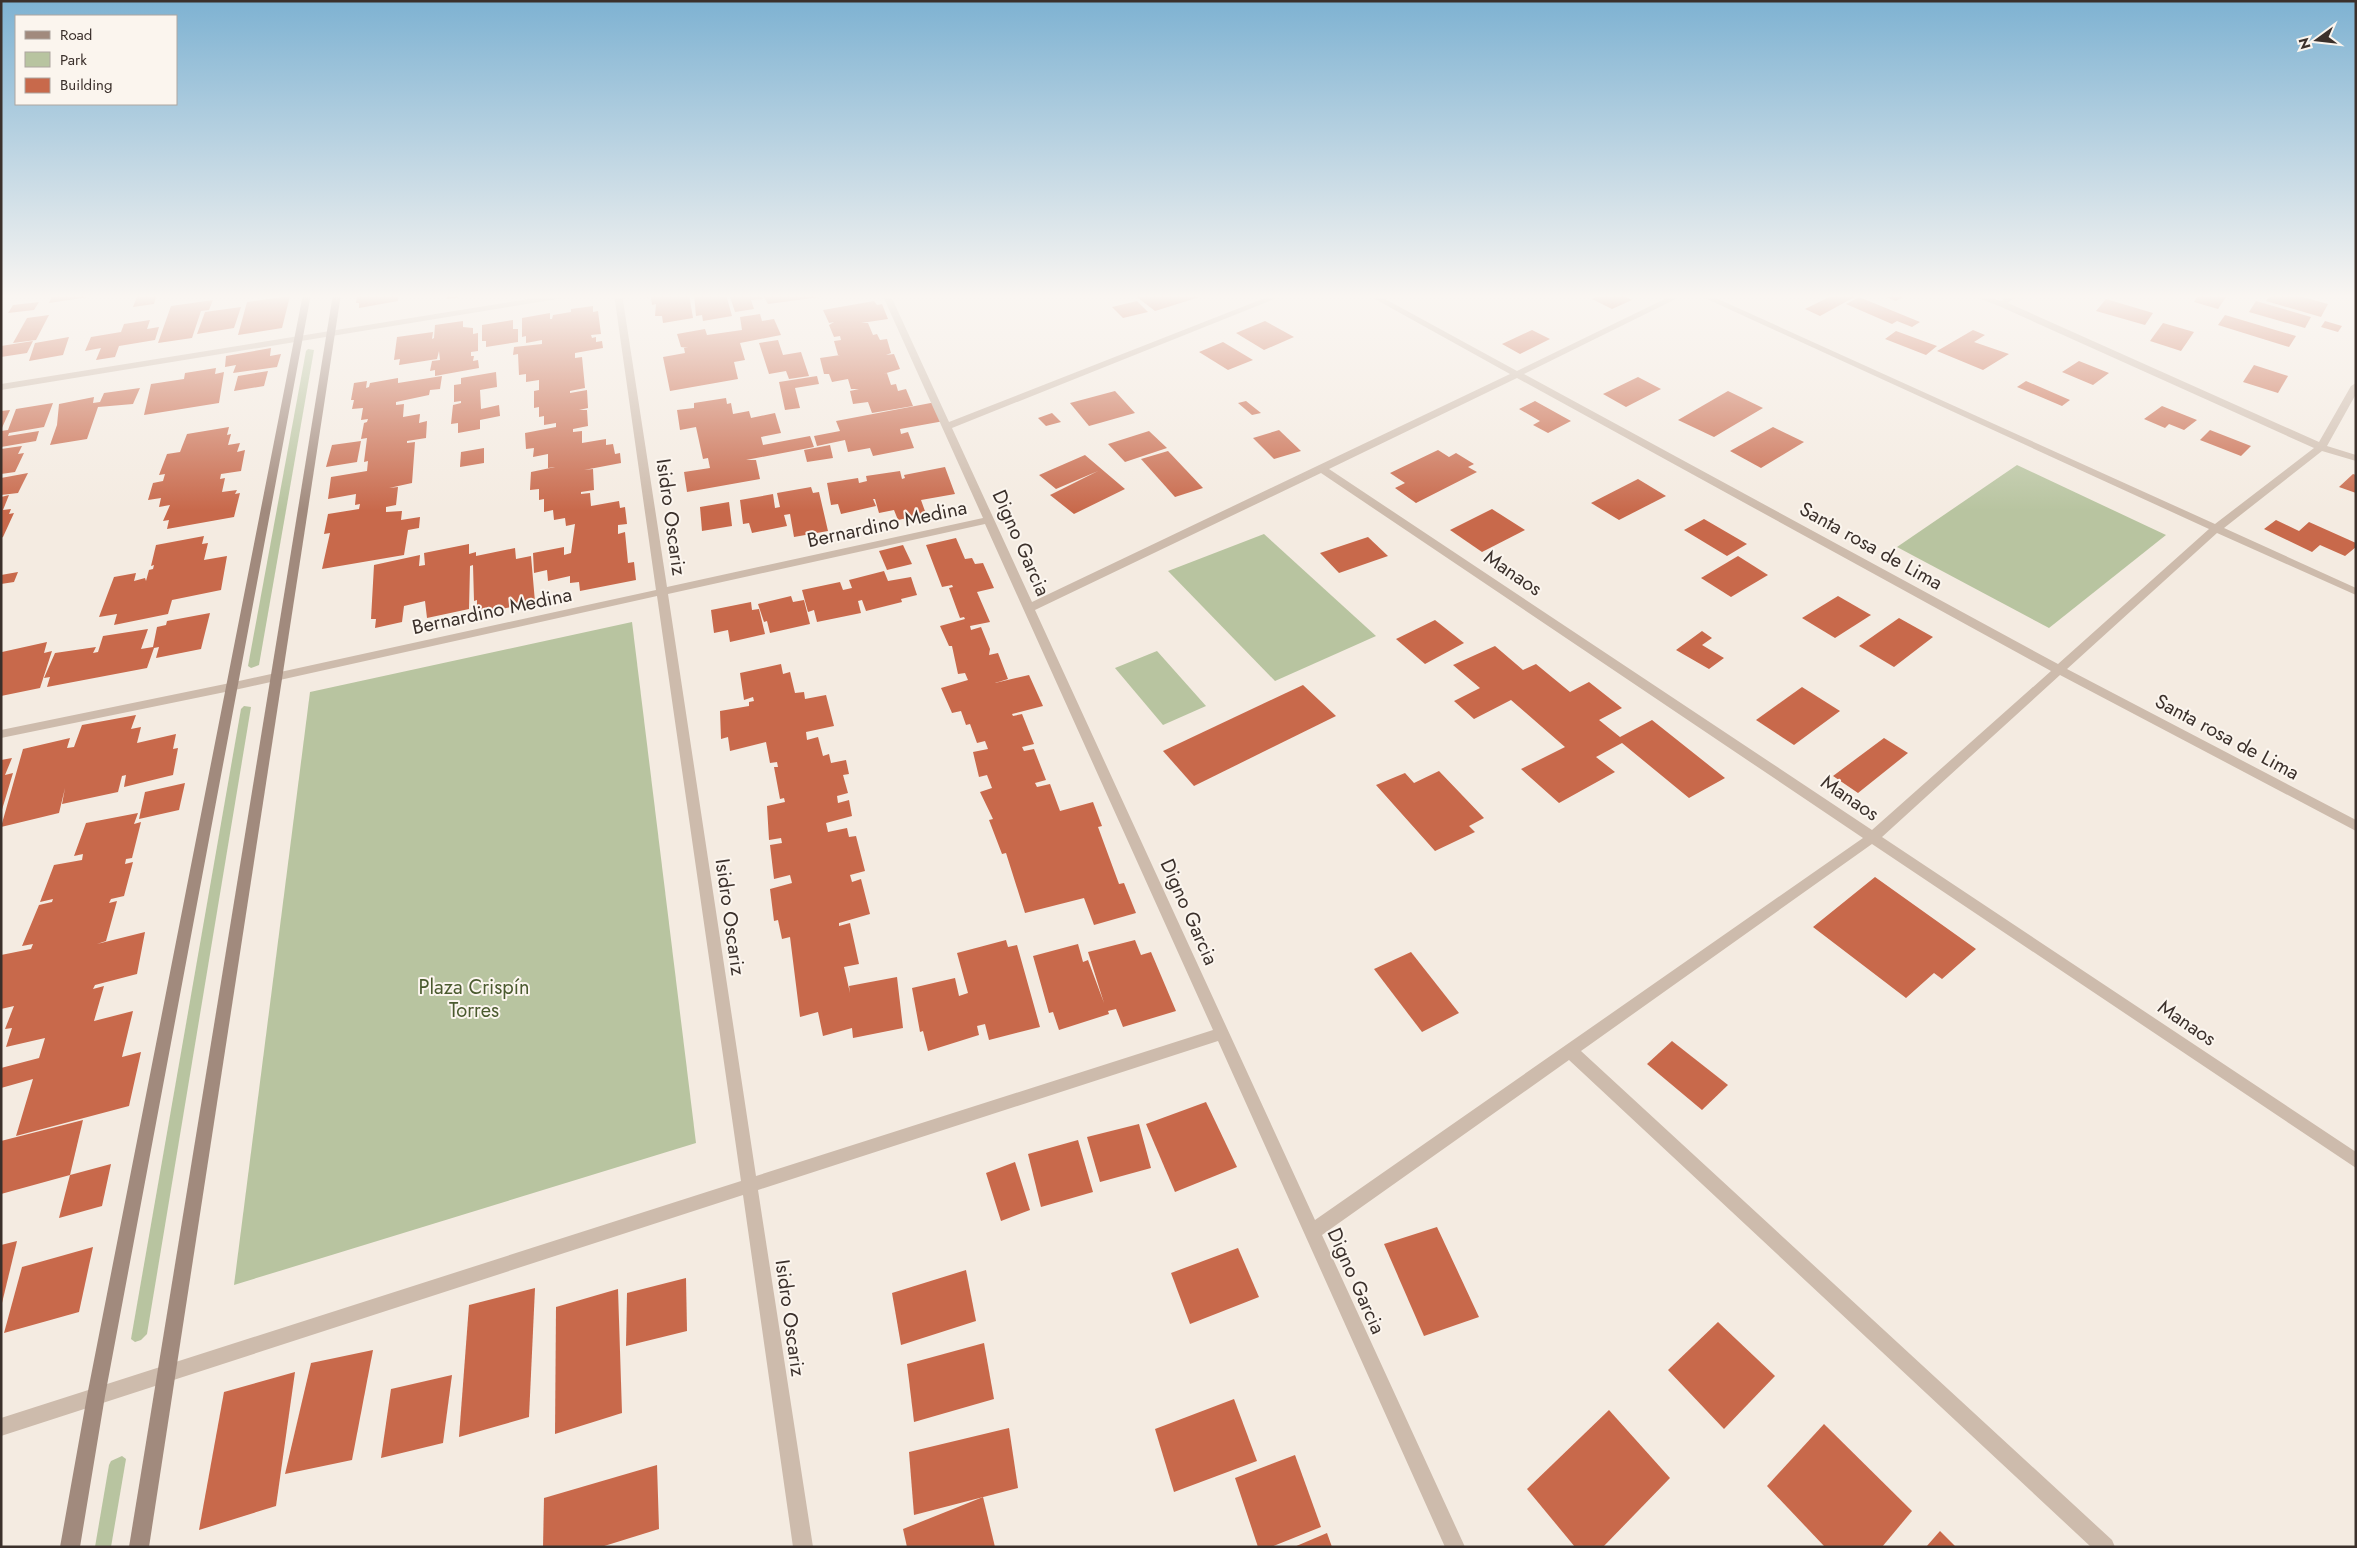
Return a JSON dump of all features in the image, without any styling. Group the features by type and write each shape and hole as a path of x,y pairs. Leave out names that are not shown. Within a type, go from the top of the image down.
{"street":[{"path":"1,388 135,366"},
{"path":"70,1547 96,1396 292,366"},
{"path":"139,1547 326,366"},
{"name":"Isidro Oscariz","path":"629,366 803,1547"},
{"name":"Digno Garcia","path":"919,366 1455,1547"},
{"path":"946,427 1100,366"},
{"name":"Santa rosa de Lima","path":"1505,366 2059,670 2356,826"},
{"path":"1029,608 1322,469 1532,366"},
{"path":"1860,366 2356,592"},
{"path":"2141,366 2321,447 2356,458"},
{"path":"1312,1232 1571,1052 1872,837 2217,528 2321,447 2356,386"},
{"name":"Manaos","path":"1322,469 2356,1161"},
{"name":"Bernardino Medina","path":"1,734 230,687 989,520"},
{"path":"1,1427 1222,1033"},
{"path":"1571,1052 2105,1547"}],"green space":[{"path":"303,366 311,366 259,665 251,668 248,666"},
{"path":"2017,465 2166,535 2049,628 1897,547"},
{"path":"1264,534 1376,636 1275,681 1168,571"},
{"name":"Plaza Crispín Torres","path":"632,622 696,1143 234,1285 310,692"},
{"path":"1157,651 1206,706 1163,725 1115,668"},
{"path":"244,706 251,707 147,1334 141,1340 135,1342 131,1339 241,709"},
{"path":"122,1456 126,1459 111,1547 95,1547 109,1465 111,1461"}],"building":[{"path":"236,366 277,366 277,367 233,373"},
{"path":"431,366 479,366 479,368 435,376 435,370 430,371"},
{"path":"519,366 583,366 585,388 570,391 570,393 587,390 588,408 579,410 587,410 588,426 573,429 573,432 582,431 582,443 606,439 606,445 613,444 615,454 620,453 621,463 584,470 593,469 594,490 581,492 581,494 590,493 591,506 619,501 620,508 625,507 627,524 618,525 618,534 625,532 628,563 634,562 636,580 580,591 579,582 570,583 570,576 548,581 547,570 534,573 533,553 564,547 564,555 571,553 575,524 566,526 565,518 554,520 553,510 544,512 544,499 539,500 539,489 530,490 531,472 555,467 548,468 548,454 533,457 534,448 526,449 525,433 556,427 556,423 544,425 544,416 539,417 539,407 534,408 534,391 539,390 539,380 526,382 526,374 519,375"},
{"path":"665,366 735,366 738,379 670,391"},
{"path":"766,366 806,366 809,376 789,379 786,371 769,374"},
{"path":"822,366 899,366 900,369 883,374 887,373 891,385 896,384 898,391 906,389 913,406 872,413 868,402 853,404 850,391 859,389 851,389 848,379 832,382 829,374 824,374"},
{"path":"1222,366 1237,366 1228,370"},
{"path":"1974,366 1989,366 1983,370"},
{"path":"2071,366 2092,366 2109,373 2093,385 2062,372"},
{"path":"2253,366 2288,376 2278,393 2243,382"},
{"path":"216,368 215,374 224,372 219,403 144,415 151,384 184,379 185,373"},
{"path":"268,371 264,386 234,391 238,376"},
{"path":"496,372 497,387 480,390 481,409 499,405 500,416 480,420 480,429 458,433 458,423 451,424 453,405 461,403 461,401 454,402 454,385 461,384 461,378"},
{"path":"442,376 440,389 430,390 429,395 396,402 396,405 404,404 403,417 420,414 419,423 427,421 426,438 407,441 407,443 415,442 412,483 389,488 398,487 396,505 386,507 386,512 402,511 401,520 420,517 419,528 408,530 404,555 322,569 330,533 324,534 328,514 359,509 360,504 355,505 356,494 328,499 331,477 367,471 368,461 364,462 367,438 361,439 364,423 368,419 361,420 363,408 352,409 354,400 351,400 354,383 367,381 366,388 369,387 370,383 398,378 398,383"},
{"path":"817,376 819,384 795,388 800,408 785,410 779,382"},
{"path":"1638,377 1661,389 1626,407 1603,394"},
{"path":"2026,381 2070,400 2062,406 2017,387"},
{"path":"140,388 133,404 98,407 87,439 50,445 57,425 59,404 94,397 93,403 100,402 104,393"},
{"path":"1115,391 1135,413 1089,426 1070,403"},
{"path":"1728,391 1763,408 1714,437 1678,420"},
{"path":"726,398 727,404 731,403 733,414 749,411 751,418 775,413 781,433 761,437 763,445 810,436 814,447 746,460 756,460 760,479 687,492 684,472 710,468 708,458 703,459 696,427 680,430 677,410 694,408 694,403"},
{"path":"1246,401 1261,413 1252,415 1238,403"},
{"path":"1535,401 1571,421 1548,433 1533,425 1540,421 1519,409"},
{"path":"936,402 944,421 900,429 901,434 908,432 914,448 873,456 870,448 848,452 845,440 817,446 814,436 840,431 836,421"},
{"path":"53,403 44,427 9,433 8,436 39,431 36,441 1,447 1,431 8,430 16,409"},
{"path":"2162,406 2197,420 2184,430 2169,424 2165,428 2144,419"},
{"path":"10,410 1,430 1,411"},
{"path":"1052,413 1061,422 1046,426 1038,418"},
{"path":"229,427 227,435 231,434 228,445 240,443 237,452 245,450 241,471 221,474 220,479 225,478 222,492 237,490 235,494 240,493 234,517 167,529 169,520 163,521 170,505 159,507 161,498 148,500 153,483 163,481 165,474 159,475 167,454 180,452 187,434"},
{"path":"1773,427 1804,442 1761,468 1730,451"},
{"path":"1279,430 1301,451 1274,459 1253,438"},
{"path":"2210,430 2251,446 2241,456 2200,440"},
{"path":"1149,431 1167,448 1125,462 1108,444"},
{"path":"361,441 357,462 326,467 332,445"},
{"path":"830,445 833,458 807,462 804,450"},
{"path":"22,446 18,454 24,453 15,472 1,474 1,449"},
{"path":"484,448 484,463 460,467 461,452"},
{"path":"1438,450 1449,457 1456,453 1474,464 1468,467 1477,472 1416,503 1395,488 1405,483 1390,473"},
{"path":"1168,451 1203,488 1175,497 1141,459"},
{"path":"1085,455 1125,489 1074,514 1050,495 1098,471 1056,489 1039,475"},
{"path":"945,467 955,494 921,500 926,514 898,520 894,510 879,513 875,499 873,499 876,506 841,514 838,504 831,505 827,483 858,478 859,483 867,481 866,476 900,471 902,479 905,478 904,475"},
{"path":"28,473 18,493 1,495 1,478"},
{"path":"2353,474 2356,475 2356,493 2339,487"},
{"path":"1638,479 1666,496 1619,520 1591,503"},
{"path":"811,487 813,493 819,492 828,531 794,537 790,514 784,515 787,526 752,533 749,523 743,524 740,500 773,494 775,508 780,507 777,493"},
{"path":"9,495 3,510 11,509 9,514 14,513 1,538 1,497"},
{"path":"729,502 732,526 702,531 700,507"},
{"path":"1492,509 1525,530 1482,552 1450,530"},
{"path":"1704,519 1747,544 1727,556 1684,530"},
{"path":"2276,520 2299,531 2309,522 2356,543 2356,547 2345,556 2320,545 2312,552 2264,529"},
{"path":"204,536 202,544 208,543 204,560 227,556 221,590 172,600 168,614 114,625 117,614 99,617 114,577 136,573 134,581 145,578 146,581 149,570 153,569 154,565 151,566 156,545"},
{"path":"1368,537 1388,556 1339,573 1320,553"},
{"path":"956,538 965,559 972,558 975,564 983,563 994,588 977,592 990,622 970,626 971,630 981,627 990,649 989,655 998,653 1008,679 995,683 1029,675 1043,706 1012,714 1013,716 1022,714 1034,744 1022,747 1024,751 1034,749 1046,780 1035,783 1037,787 1050,784 1060,811 1093,802 1102,826 1098,827 1119,884 1124,883 1136,913 1094,925 1084,898 1025,913 1006,853 1002,854 989,820 993,819 980,792 992,788 987,775 979,777 973,752 988,749 985,741 977,743 970,724 966,725 961,711 952,713 941,688 968,680 965,673 958,674 952,646 949,646 940,626 965,619 964,617 960,618 949,588 953,587 952,585 942,587 926,545"},
{"path":"469,544 469,554 476,552 476,556 515,548 516,559 531,556 535,602 477,614 477,600 474,601 473,565 470,566 469,609 427,618 425,601 404,606 402,622 375,628 376,619 371,619 374,565 420,555 419,566 425,565 424,553"},
{"path":"903,545 912,564 887,570 879,551"},
{"path":"1738,556 1768,575 1731,597 1701,578"},
{"path":"884,571 888,581 911,577 917,595 901,599 902,602 866,611 862,600 858,601 861,613 817,622 814,610 808,612 802,590 840,582 843,590 852,588 849,580"},
{"path":"18,572 14,582 1,584 1,575"},
{"path":"791,596 793,602 804,600 810,624 770,633 767,621 764,622 758,604"},
{"path":"1838,596 1871,615 1835,638 1802,618"},
{"path":"751,602 752,610 759,609 765,634 730,642 728,630 714,633 711,610"},
{"path":"210,613 201,649 156,658 159,647 154,648 147,668 47,687 50,677 44,678 55,653 96,647 93,653 98,652 103,636 148,629 141,649 153,647 157,627 166,625 167,621"},
{"path":"1899,618 1933,637 1894,667 1859,646"},
{"path":"1435,620 1464,643 1425,664 1396,639"},
{"path":"1702,631 1712,638 1702,645 1724,658 1709,669 1676,650"},
{"path":"47,642 44,653 52,651 40,688 1,696 2,652"},
{"path":"1495,646 1523,670 1536,664 1570,692 1589,682 1622,708 1599,720 1620,737 1652,720 1725,778 1689,798 1622,743 1596,757 1615,772 1559,803 1521,769 1565,747 1511,700 1474,719 1454,701 1480,688 1453,665"},
{"path":"781,664 783,674 790,672 795,693 804,692 805,699 826,695 834,726 806,732 807,740 818,737 823,756 829,754 831,763 846,760 849,774 843,775 848,793 837,796 838,803 849,800 852,816 826,823 828,832 847,828 849,837 856,836 865,871 850,875 852,882 861,879 870,914 839,923 839,926 850,923 859,964 844,967 850,993 849,986 897,977 903,1028 853,1038 852,1028 823,1036 818,1012 800,1017 790,937 782,939 778,920 774,921 770,889 792,883 790,875 774,879 770,845 782,843 781,838 769,840 767,806 785,802 784,798 780,799 774,767 778,767 777,762 770,763 766,742 730,751 728,737 721,739 720,711 749,706 749,702 754,701 753,697 744,700 740,673"},
{"path":"1303,685 1336,716 1194,786 1163,751"},
{"path":"1802,687 1840,711 1794,745 1756,720"},
{"path":"136,715 131,729 141,727 137,743 176,734 173,749 178,748 173,775 124,787 126,775 122,776 118,792 62,804 65,788 59,813 1,827 23,749 70,738 67,748 74,747 82,725"},
{"path":"1884,738 1908,753 1858,793 1833,776"},
{"path":"12,758 5,775 13,773 1,813 1,760"},
{"path":"1439,771 1484,818 1469,826 1475,832 1435,851 1376,785 1405,773 1414,783"},
{"path":"185,783 179,810 139,819 145,792"},
{"path":"138,813 134,824 141,822 132,858 126,859 125,864 133,862 124,896 111,899 109,903 117,901 106,941 97,944 145,932 137,974 95,985 93,989 104,986 94,1021 133,1011 122,1057 141,1052 129,1106 16,1136 33,1079 1,1088 1,1068 39,1058 45,1038 6,1047 12,1028 5,1029 14,1006 1,1009 1,955 31,949 33,944 22,946 39,905 52,902 53,899 40,902 54,865 82,860 83,854 74,856 86,823"},
{"path":"1875,877 1976,949 1942,979 1934,973 1906,998 1813,927"},
{"path":"1006,940 1008,947 1017,945 1040,1027 989,1040 985,1024 977,1026 979,1035 928,1051 923,1031 920,1032 912,988 955,978 959,996 968,993 957,953"},
{"path":"1135,940 1141,955 1151,952 1176,1011 1123,1027 1116,1009 1108,1011 1109,1014 1059,1030 1053,1012 1049,1013 1033,956 1078,944 1083,962 1088,960 1104,1003 1088,952"},
{"path":"1411,952 1459,1013 1422,1032 1374,969"},
{"path":"1672,1041 1728,1085 1702,1110 1647,1064"},
{"path":"1206,1102 1237,1167 1175,1192 1146,1124"},
{"path":"83,1120 70,1175 1,1194 1,1141"},
{"path":"1139,1124 1151,1168 1100,1182 1087,1137"},
{"path":"1078,1140 1093,1192 1041,1207 1028,1154"},
{"path":"1015,1162 1030,1210 1001,1221 986,1173"},
{"path":"111,1164 102,1206 59,1218 70,1175"},
{"path":"1437,1227 1479,1317 1424,1336 1384,1244"},
{"path":"17,1241 2,1303 1,1303 1,1245"},
{"path":"93,1247 79,1312 4,1333 22,1267"},
{"path":"1238,1248 1259,1297 1190,1324 1171,1273"},
{"path":"966,1270 976,1321 901,1345 892,1293"},
{"path":"686,1278 687,1331 626,1346 627,1293"},
{"path":"535,1288 529,1417 459,1437 469,1305"},
{"path":"618,1289 622,1413 555,1434 556,1307"},
{"path":"1718,1322 1775,1376 1724,1429 1668,1370"},
{"path":"984,1343 994,1399 914,1422 907,1364"},
{"path":"373,1350 352,1460 285,1474 311,1363"},
{"path":"295,1372 276,1506 199,1530 224,1392"},
{"path":"452,1375 443,1443 381,1458 391,1389"},
{"path":"1234,1399 1257,1461 1174,1492 1155,1429"},
{"path":"1609,1410 1670,1478 1603,1547 1575,1547 1527,1489"},
{"path":"1824,1424 1912,1511 1882,1547 1825,1547 1767,1486"},
{"path":"1009,1428 1018,1488 914,1515 909,1452"},
{"path":"1295,1455 1321,1527 1271,1547 1258,1547 1235,1478"},
{"path":"657,1465 659,1529 601,1547 543,1547 544,1498"},
{"path":"983,1497 995,1547 907,1547 903,1529"},
{"path":"1940,1531 1956,1547 1926,1547"},
{"path":"1327,1533 1332,1547 1294,1547"}]}
